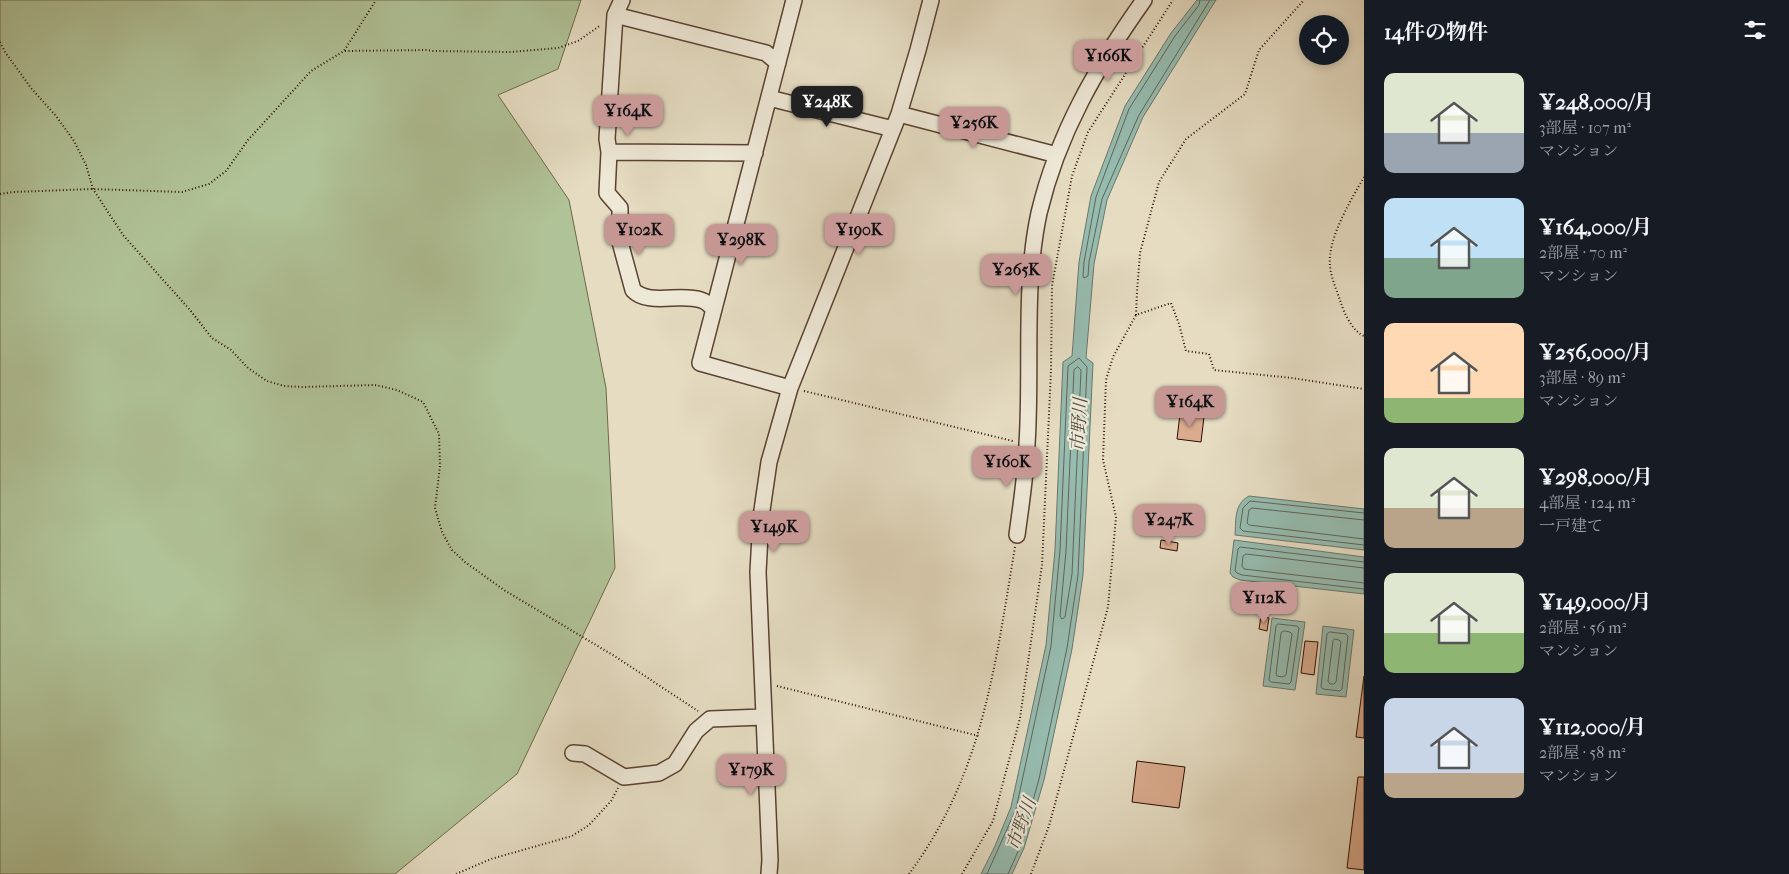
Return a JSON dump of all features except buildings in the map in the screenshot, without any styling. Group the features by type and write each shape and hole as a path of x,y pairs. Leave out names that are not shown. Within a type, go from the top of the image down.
{"street":[{"path":"622,0 615,15 607,138 609,152 607,193 620,208 620,242 633,290 638,296 647,298 676,297 702,300 714,308"},
{"path":"790,388 700,363 794,0"},
{"path":"768,874 770,860 758,572 760,517 769,462 790,388 899,114 931,0"},
{"path":"1017,535 1028,445 1032,261 1039,213 1057,155 1075,111 1115,41 1144,0"},
{"path":"615,15 766,54 778,62"},
{"path":"769,98 893,129"},
{"path":"899,114 1057,155"},
{"path":"609,152 755,153"},
{"path":"574,753 585,754 624,777 659,773 675,764 696,731 710,719 763,717"}],"path":[{"path":"0,194 93,189 182,192 210,184 226,171 248,140 311,71 344,51 376,0"},
{"path":"962,874 993,821 1020,718 1042,565 1051,371 1052,286 1072,176 1088,132 1173,0"},
{"path":"1031,874 1049,826 1108,607 1116,517 1103,460 1106,380 1113,357 1136,315 1140,252 1159,182 1186,139 1245,94 1259,50 1304,0"},
{"path":"344,51 510,52 558,48 578,41 615,15"},
{"path":"0,42 31,88 56,116 74,141 86,165 93,189 123,235 190,310 212,338 231,350 248,368 267,381 284,386 304,388 375,385 397,390 423,402 439,434 440,466 435,508 442,532 452,550 465,562 504,590 616,657 710,719"},
{"path":"1364,177 1343,214 1333,244 1330,265 1343,310 1359,334 1364,336"},
{"path":"1136,315 1171,303 1186,351 1209,354 1214,370 1292,378 1364,389"},
{"path":"790,388 1028,445"},
{"path":"909,874 942,825 961,784 979,736 1000,642 1017,535"},
{"path":"762,683 979,736"},
{"path":"456,874 491,859 572,836 588,825 611,802 624,777"}],"green space":[{"path":"0,0 581,0 558,69 498,95 569,200 606,388 615,568 517,774 395,874 0,874"}],"water":[{"name":"市野川","path":"1197,0 1216,0 1143,117 1107,200 1094,264 1086,358 1093,363 1083,575 1072,649 1044,780 1024,848 1012,874 981,874 1011,807 1046,645 1055,550 1063,362 1072,356 1079,262 1091,196 1125,106 1171,33"},
{"path":"1249,496 1364,509 1364,550 1235,535 1238,508 1244,499"},
{"path":"1234,540 1364,557 1364,594 1240,580 1233,577 1230,573"},
{"path":"1272,618 1305,622 1295,690 1263,686"},
{"path":"1323,626 1354,630 1346,697 1316,694"}]}
